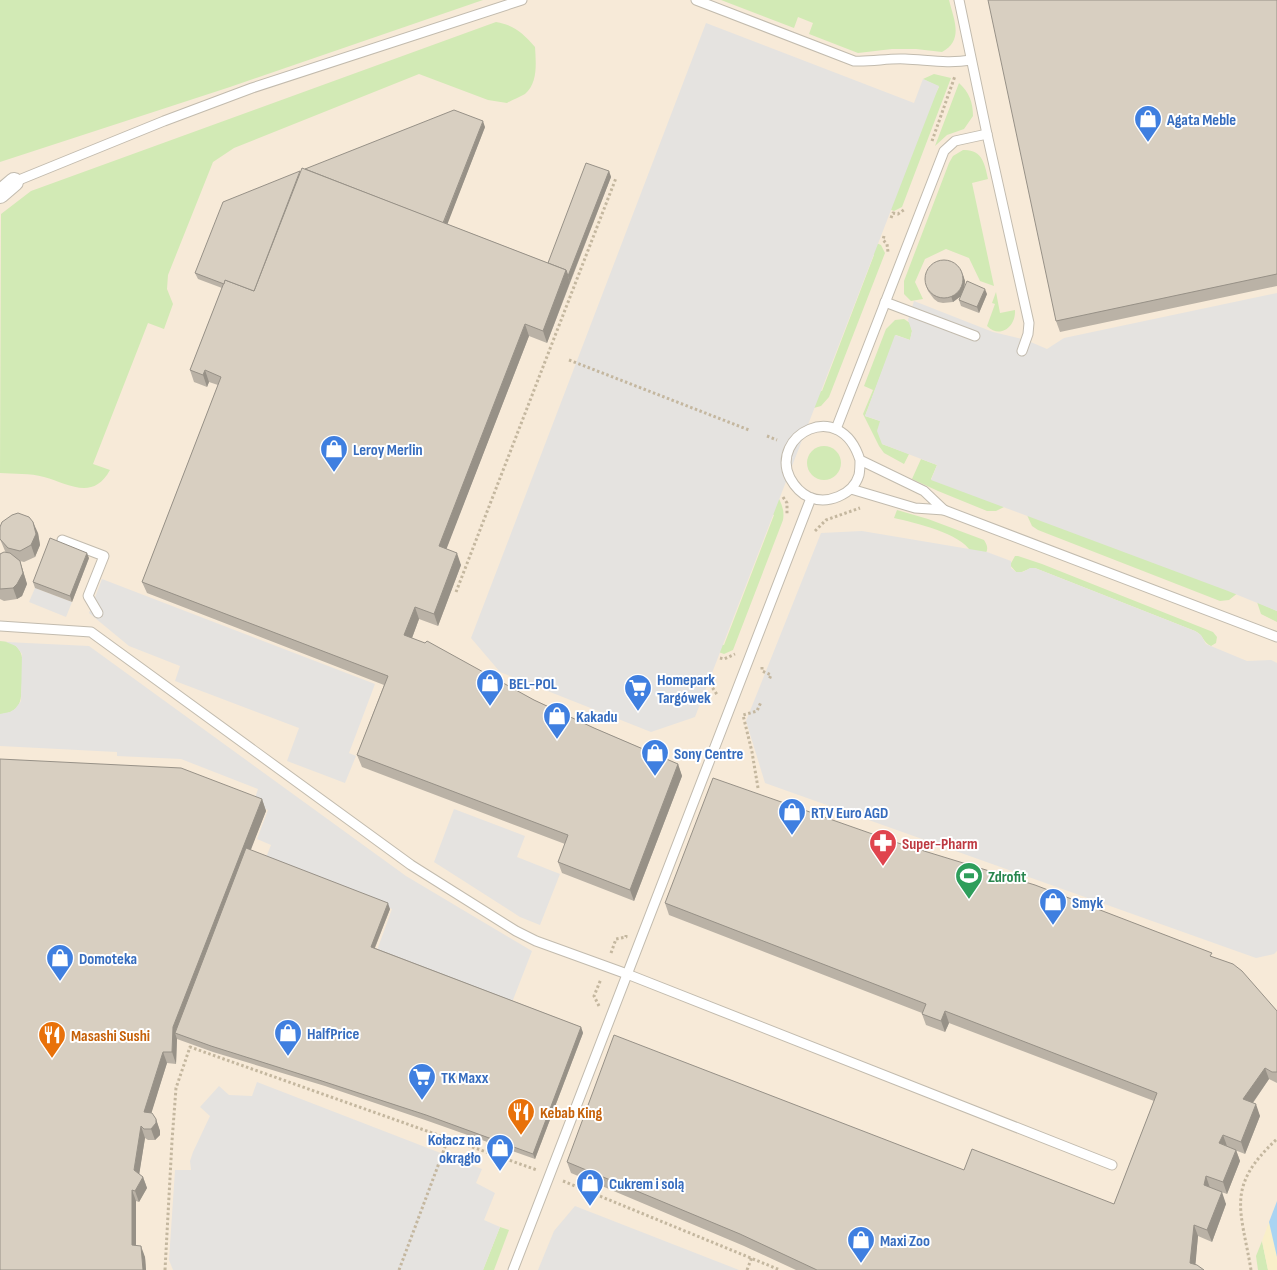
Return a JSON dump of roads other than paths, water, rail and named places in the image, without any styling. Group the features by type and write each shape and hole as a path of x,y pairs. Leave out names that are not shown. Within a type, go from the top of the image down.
{"street":[{"path":"0,194 14,182"}],"lane":[{"path":"14,182 164,121 252,88 522,0"},
{"path":"696,0 854,61 876,62 905,59 951,63 972,60"},
{"path":"959,0 1029,323 1028,334 1022,351"},
{"path":"836,428 944,151 956,142 987,134"},
{"path":"885,302 975,336"},
{"path":"825,426 836,428 850,438 857,448 860,460 859,475 851,489 832,499 821,501 802,493 795,486 788,473 786,460 791,445 798,436 806,430 825,426"},
{"path":"860,460 924,491 944,510"},
{"path":"851,489 915,508 944,510 1277,637"},
{"path":"513,1270 811,498"},
{"path":"62,540 104,556 88,596 98,613"},
{"path":"0,626 91,632 411,865 516,932 1112,1164"}],"water":[{"path":"1277,1201 1277,1257 1269,1222"}],"place":[{"name":"Agata Meble","path":"1148,143"},
{"name":"Leroy Merlin","path":"334,473"},
{"name":"BEL-POL","path":"490,707"},
{"name":"Homepark Targówek","path":"638,712"},
{"name":"Kakadu","path":"557,740"},
{"name":"Sony Centre","path":"655,777"},
{"name":"RTV Euro AGD","path":"792,836"},
{"name":"Super-Pharm","path":"883,867"},
{"name":"Zdrofit","path":"969,900"},
{"name":"Smyk","path":"1053,926"},
{"name":"Domoteka","path":"60,982"},
{"name":"HalfPrice","path":"288,1057"},
{"name":"Masashi Sushi","path":"52,1059"},
{"name":"TK Maxx","path":"422,1101"},
{"name":"Kebab King","path":"521,1136"},
{"name":"Kołacz na okrągło","path":"500,1172"},
{"name":"Cukrem i solą","path":"590,1207"},
{"name":"Maxi Zoo","path":"861,1264"}]}
